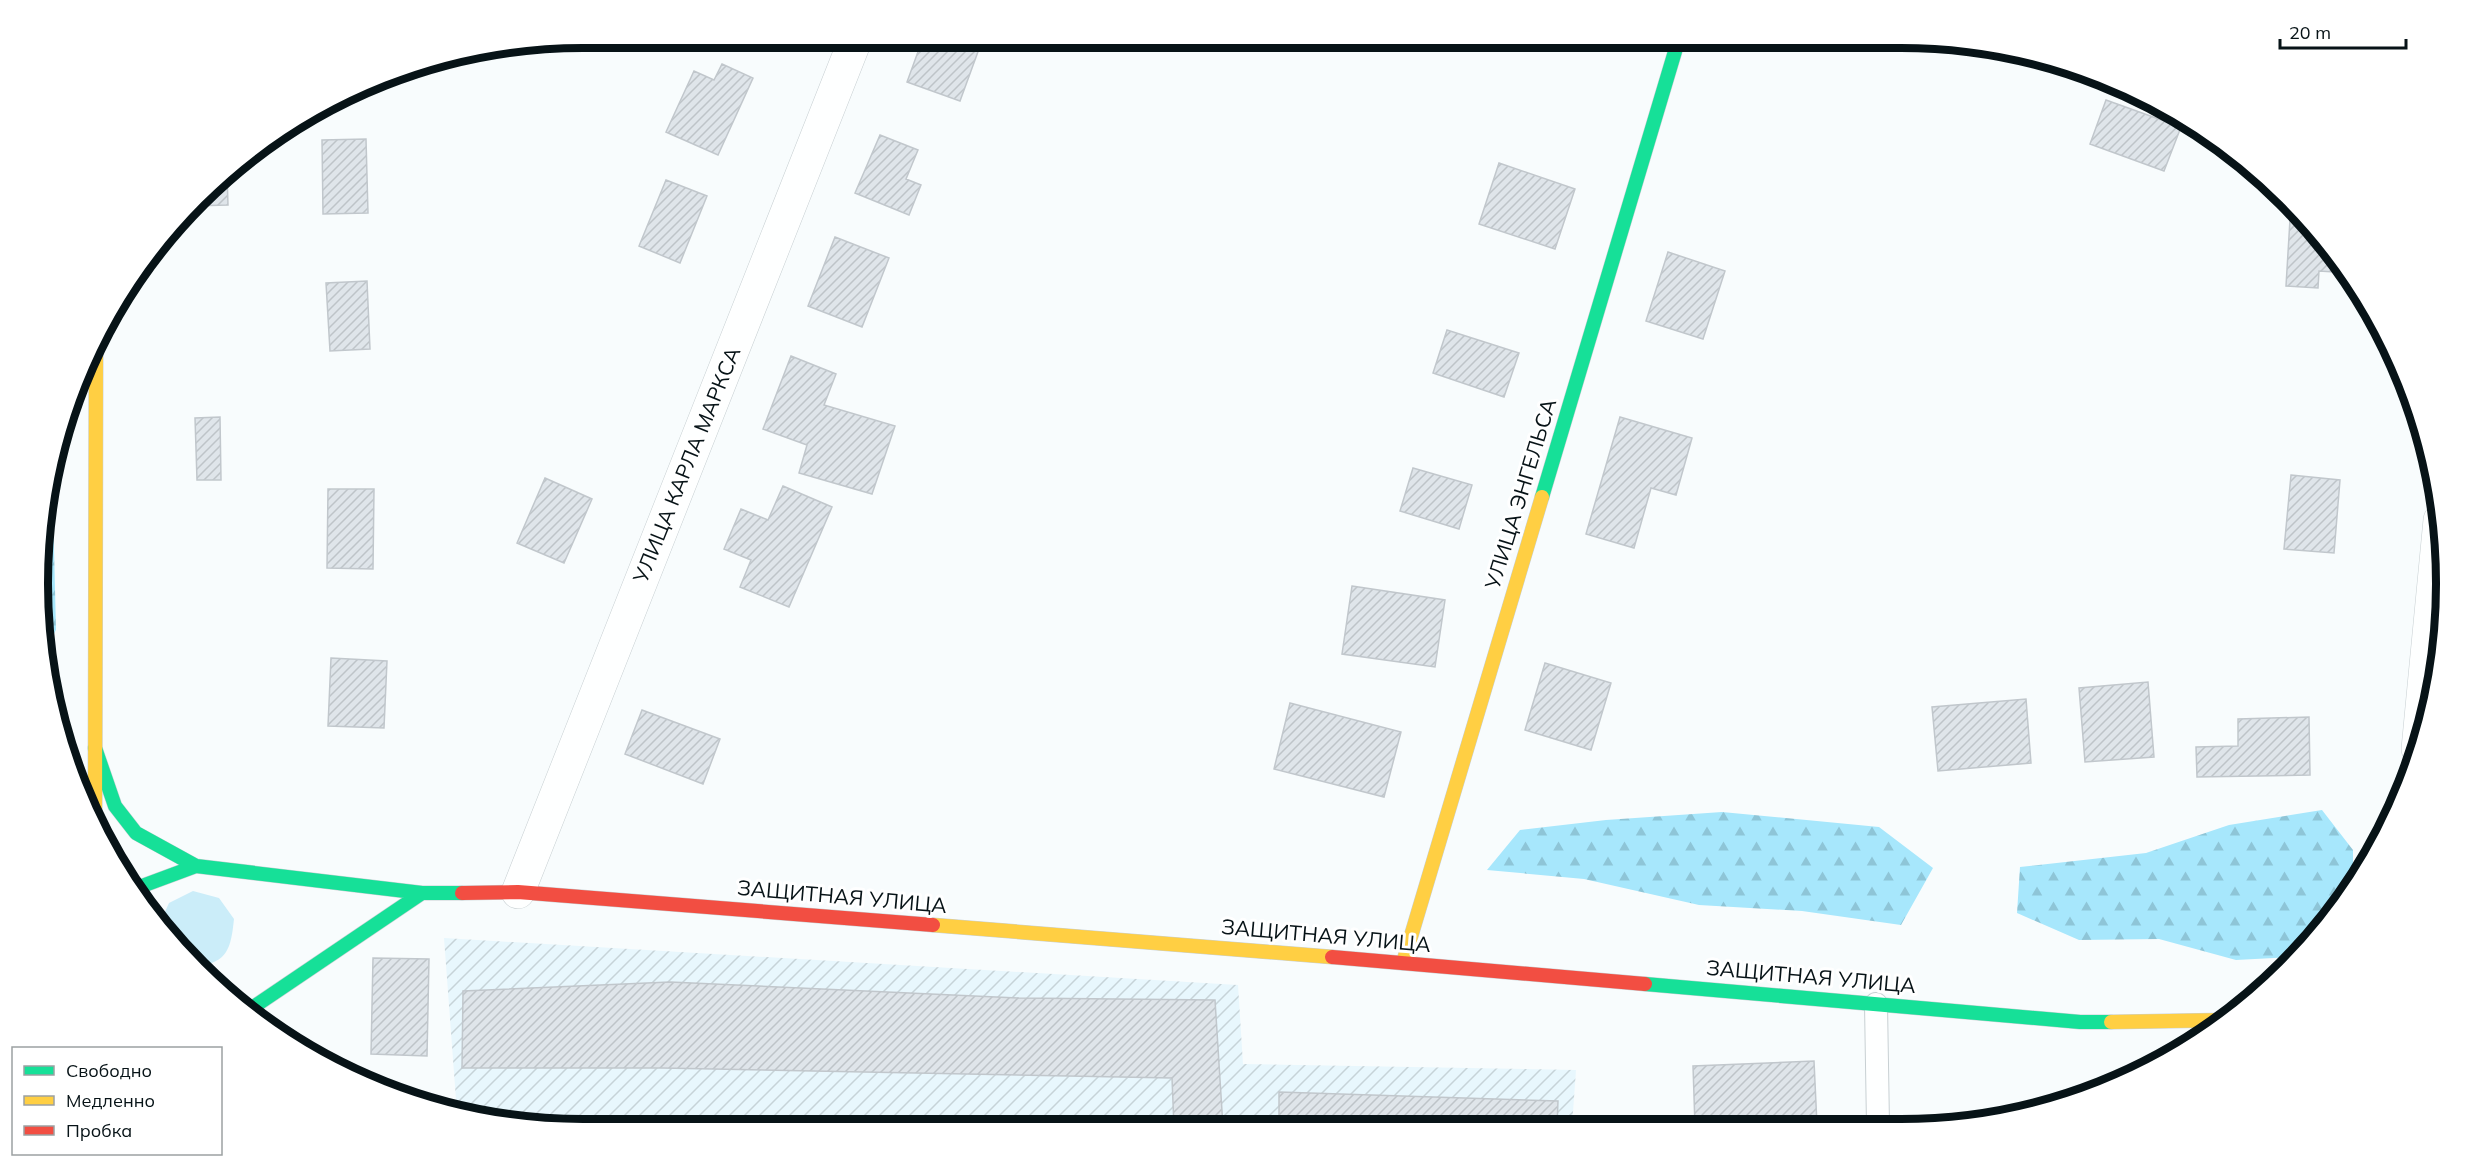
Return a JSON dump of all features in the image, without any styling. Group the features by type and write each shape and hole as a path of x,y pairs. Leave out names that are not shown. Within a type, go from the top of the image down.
{"street":[{"name":"УЛИЦА КАРЛА МАРКСА","path":"518,892 852,48"},
{"name":"УЛИЦА ЭНГЕЛЬСА","path":"1403,963 1676,48"},
{"path":"95,802 96,363"},
{"path":"2422,703 2436,567"},
{"path":"95,748 115,806 136,833 196,866"},
{"name":"ЗАЩИТНАЯ УЛИЦА","path":"196,866 422,893 518,892 1403,963 2080,1022 2210,1020"},
{"path":"142,886 196,866"},
{"path":"255,1006 422,893"},
{"path":"261,987 296,978"}],"lane":[{"path":"1876,1004 1878,1119"}],"shaded area":[{"path":"193,891 219,898 234,919 229,945 222,957 207,964 205,962 164,915 169,903"},
{"path":"444,938 1238,985 1243,1064 1576,1070 1572,1119 584,1119 514,1114 456,1104"}],"green space":[{"path":"53,513 56,630 51,639 48,584"},
{"path":"2322,810 2353,850 2353,869 2346,881 2303,937 2283,957 2236,960 2159,939 2079,940 2017,913 2020,867 2146,853 2229,825"},
{"path":"1722,812 1879,827 1933,868 1901,925 1802,911 1699,905 1584,879 1487,870 1520,830 1606,820"}],"building":[{"path":"919,48 979,48 960,101 907,82"},
{"path":"722,64 753,78 718,155 666,132 694,71 714,80"},
{"path":"2106,100 2181,128 2164,171 2090,144"},
{"path":"880,135 918,150 906,179 921,185 909,215 855,193"},
{"path":"366,139 368,213 323,214 322,140"},
{"path":"1499,163 1575,189 1555,249 1479,224"},
{"path":"666,180 707,196 680,263 639,246"},
{"path":"227,184 228,205 204,206"},
{"path":"2290,217 2336,272 2319,271 2318,288 2286,286"},
{"path":"835,237 889,258 862,327 808,306"},
{"path":"1668,252 1725,271 1703,339 1646,321"},
{"path":"367,281 370,349 330,351 326,283"},
{"path":"1447,330 1519,353 1504,397 1433,373"},
{"path":"791,356 836,374 824,405 895,426 872,494 799,473 807,445 763,429"},
{"path":"220,417 221,480 197,480 195,418"},
{"path":"1620,417 1692,438 1676,495 1651,488 1634,548 1586,534"},
{"path":"1413,468 1472,485 1459,529 1400,511"},
{"path":"2291,475 2340,480 2334,553 2284,549"},
{"path":"545,478 592,499 564,563 517,543"},
{"path":"783,486 832,507 789,607 740,587 751,560 724,549 741,509 768,520"},
{"path":"328,489 374,489 373,569 327,568"},
{"path":"1352,586 1445,600 1435,667 1342,654"},
{"path":"331,658 387,661 384,728 328,726"},
{"path":"1545,663 1611,683 1591,750 1525,730"},
{"path":"2148,682 2154,757 2085,762 2079,688"},
{"path":"2026,699 2031,763 1938,771 1932,707"},
{"path":"1290,703 1401,732 1384,797 1274,769"},
{"path":"642,710 720,739 703,784 625,754"},
{"path":"2309,717 2310,775 2197,777 2196,747 2238,746 2238,719"},
{"path":"373,958 429,959 427,1056 371,1054"},
{"path":"670,982 1019,998 1215,1000 1222,1119 1174,1119 1172,1078 662,1068 462,1068 463,991"},
{"path":"1814,1061 1817,1119 1695,1119 1693,1066"},
{"path":"1279,1092 1558,1101 1557,1119 1279,1119"}],"traffic: fast":[{"path":"1542,497 1676,48"},
{"path":"95,748 115,806 136,833 196,866 422,893 462,893"},
{"path":"142,886 196,866"},
{"path":"255,1006 422,893"},
{"path":"1645,984 2080,1022 2111,1022"}],"traffic: slow":[{"path":"95,802 96,363"},
{"path":"1403,963 1542,497"},
{"path":"933,925 1332,957"},
{"path":"2111,1022 2210,1020"}],"traffic: jam":[{"path":"462,893 518,892 933,925"},
{"path":"1332,957 1645,984"}]}
